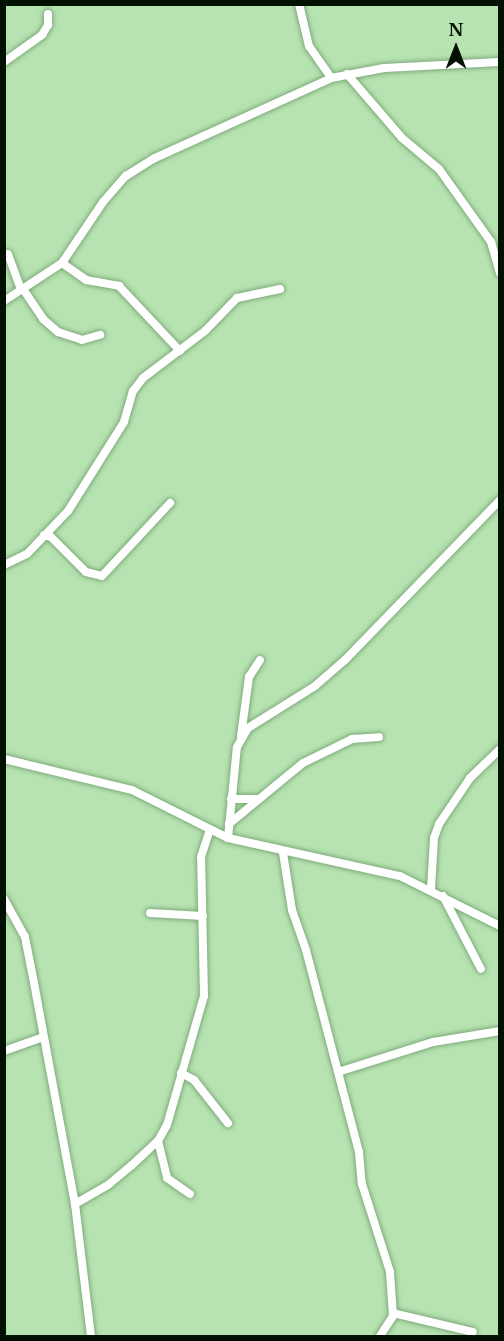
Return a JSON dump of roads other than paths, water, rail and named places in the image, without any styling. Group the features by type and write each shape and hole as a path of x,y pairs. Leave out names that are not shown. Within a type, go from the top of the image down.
{"street":[{"path":"299,4 309,46 331,78"},
{"path":"4,62 42,35 48,25 48,14"},
{"path":"4,301 62,262 103,202 126,176 155,158 331,78 347,74 500,62"},
{"path":"347,74 402,138 439,169 491,242 500,273"},
{"path":"8,254 22,289 42,320 58,332 82,340 100,335"},
{"path":"62,262 86,280 118,286 180,351"},
{"path":"4,565 21,559 68,511 124,422 137,385 223,316 237,298 280,290"},
{"path":"241,738 256,722 315,686 345,660 500,500"},
{"path":"44,535 51,537 86,572 102,576 170,503"},
{"path":"228,838 231,799 249,677 260,660"},
{"path":"229,824 258,799 322,753 363,735 379,737"},
{"path":"431,889 432,852 439,824 470,778 500,749"},
{"path":"4,759 132,790 168,806 209,832 228,838 283,853 400,876 431,889 500,926"},
{"path":"231,799 258,799"},
{"path":"75,1204 108,1185 158,1141 167,1125 204,996 201,857 209,832"},
{"path":"283,853 292,910 362,1164 362,1184 390,1272 393,1313 380,1336"},
{"path":"442,895 481,969"},
{"path":"4,899 25,937 75,1204 91,1336"},
{"path":"150,913 190,919 203,916"},
{"path":"338,1072 433,1042 500,1031"},
{"path":"4,1051 43,1037"},
{"path":"181,1073 194,1080 228,1123"},
{"path":"158,1141 167,1179 190,1194"},
{"path":"393,1313 473,1332"}]}
